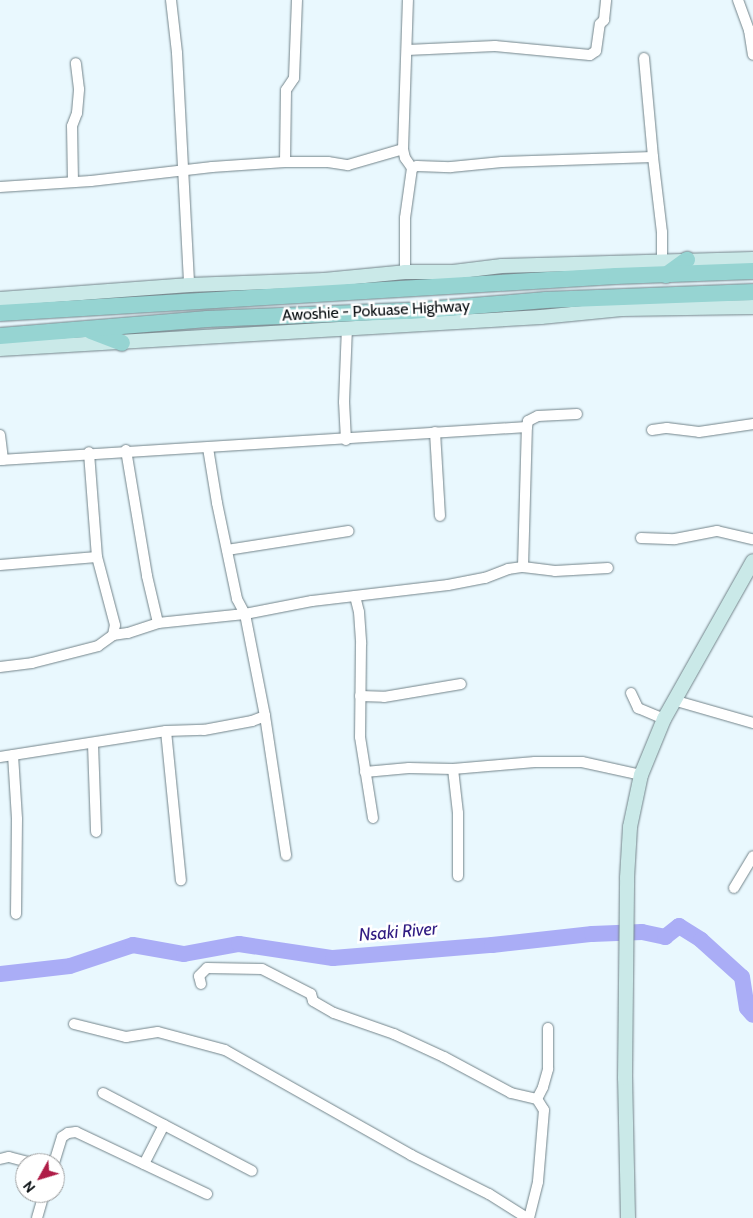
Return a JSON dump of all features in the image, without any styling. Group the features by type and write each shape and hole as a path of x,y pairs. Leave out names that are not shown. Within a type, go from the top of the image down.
{"main road":[{"path":"664,268 687,260"},
{"name":"Awoshie - Pokuase Highway","path":"0,313 616,276 664,268 753,271"},
{"name":"Awoshie - Pokuase Highway","path":"0,336 217,318 420,310 546,300 753,292"},
{"path":"87,330 122,343"}],"street":[{"path":"171,0 177,53 189,285"},
{"path":"285,162 286,90 294,78 297,0"},
{"path":"405,272 406,218 412,168 405,158 404,149 408,0"},
{"path":"407,50 495,46 590,55 596,51 600,24 604,20 606,0"},
{"path":"738,0 751,32 753,55"},
{"path":"0,299 189,285 324,280 405,272 664,268 644,58"},
{"path":"74,182 72,126 77,113 79,89 76,64"},
{"path":"0,186 74,182 285,162 328,162 348,165 404,149"},
{"path":"412,168 417,166 451,167 490,162 653,158"},
{"path":"687,260 753,260"},
{"path":"0,349 541,317 622,309 753,307"},
{"path":"346,440 344,402 347,328"},
{"path":"523,567 528,421 538,416 578,414"},
{"path":"652,430 667,428 700,432 753,424"},
{"path":"0,435 2,460 89,452 208,448 527,427"},
{"path":"435,432 440,516"},
{"path":"208,448 237,599 245,614 265,716 286,856"},
{"path":"126,450 147,576 158,623"},
{"path":"89,452 98,557 114,625 113,635"},
{"path":"227,550 349,531"},
{"path":"642,538 675,539 717,531 753,539"},
{"path":"0,565 98,557"},
{"path":"628,1218 625,1078 626,916 630,828 641,775 664,719 753,561"},
{"path":"0,667 38,662 98,646 113,635 128,633 158,623 245,614 312,601 448,585 523,567 556,571 608,568"},
{"path":"355,596 359,612 361,636 358,710 360,737 373,818"},
{"path":"360,696 384,697 461,684"},
{"path":"632,693 638,708 664,719"},
{"path":"673,700 753,724"},
{"path":"0,757 93,744 166,731 204,730 252,721 265,716"},
{"path":"166,731 181,880"},
{"path":"93,744 96,832"},
{"path":"13,755 17,819 16,914"},
{"path":"365,772 409,768 454,769 535,762 582,762 641,775"},
{"path":"454,769 458,813 458,876"},
{"path":"734,888 753,856"},
{"path":"74,1024 126,1037 158,1032 225,1050 411,1156 489,1194 528,1218 538,1182 544,1110 537,1099 511,1093 444,1057 394,1034 334,1013 313,1001 311,994 262,969 207,968 199,976 201,984"},
{"path":"537,1099 543,1087 548,1069 548,1028"},
{"path":"103,1093 252,1170"},
{"path":"144,1164 164,1125"},
{"path":"57,1153 62,1137 68,1133 76,1132 207,1194"},
{"path":"0,1159 9,1157 15,1159"},
{"path":"37,1218 41,1203"}],"waterway":[{"name":"Nsaki River","path":"0,974 70,966 133,945 184,954 239,944 333,958 492,945 592,934 642,932 665,937 679,926 701,940 742,977 747,1008 753,1015"}]}
